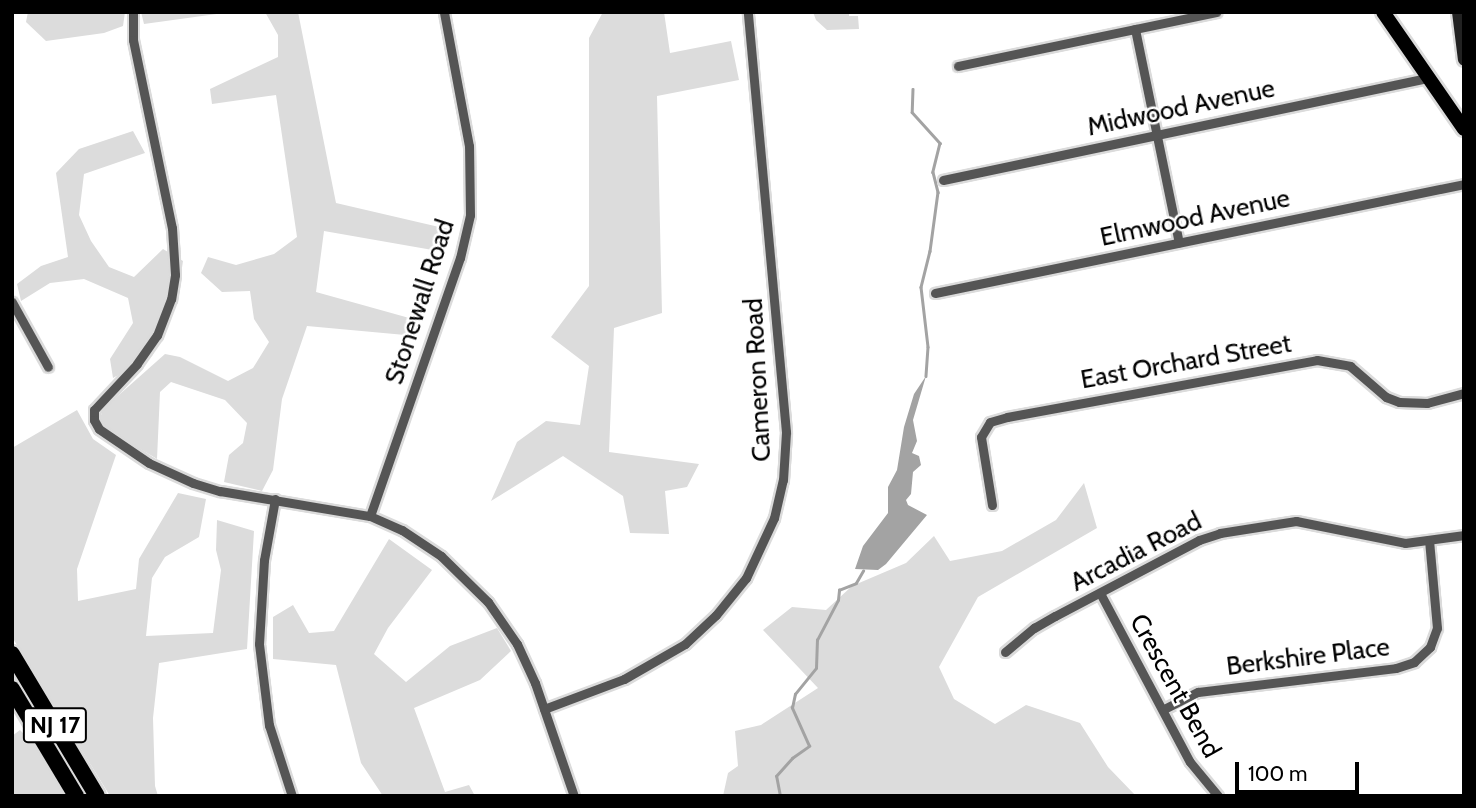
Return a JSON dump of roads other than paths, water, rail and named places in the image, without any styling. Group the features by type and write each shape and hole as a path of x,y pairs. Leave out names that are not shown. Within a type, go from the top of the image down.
{"highway":[{"name":"NJ 17","path":"12,654 97,796"},
{"name":"NJ 17","path":"12,689 76,796"}],"main road":[{"path":"1383,12 1428,78 1459,112 1464,129"}],"street":[{"path":"133,12 133,40 172,228 175,275 171,299 157,335 137,364 94,410 94,420 99,429 117,443 168,473 220,491 370,516 420,541 475,587 517,644 544,709 574,796"},
{"name":"Stonewall Road","path":"370,516 460,258 470,215 469,146 444,12"},
{"name":"Cameron Road","path":"544,709 645,669 692,638 720,611 746,578 775,515 783,480 786,432 748,12"},
{"path":"958,66 1216,12"},
{"path":"1458,12 1464,60"},
{"path":"1135,29 1180,243"},
{"name":"Midwood Avenue","path":"943,180 1428,78"},
{"name":"Elmwood Avenue","path":"935,293 1464,184"},
{"path":"12,302 48,367"},
{"name":"East Orchard Street","path":"992,505 981,437 990,422 1007,416 1317,360 1350,366 1386,397 1399,402 1427,403 1464,393"},
{"path":"275,499 260,591 260,654 269,726 292,796"},
{"name":"Arcadia Road","path":"1005,652 1034,628 1199,540 1281,521 1296,521 1382,540 1429,540 1464,535"},
{"name":"Berkshire Place","path":"1164,709 1198,692 1396,668 1414,662 1430,647 1437,628 1429,540"},
{"name":"Crescent Bend","path":"1100,593 1190,762 1218,796"}],"waterway":[{"path":"913,89 912,112 940,143 933,172 938,192 930,251 921,287 928,347 926,376"},
{"path":"780,796 776,776 792,758 809,746 792,708 795,694 816,668 817,640 838,600 839,590 856,583 863,571"}]}
